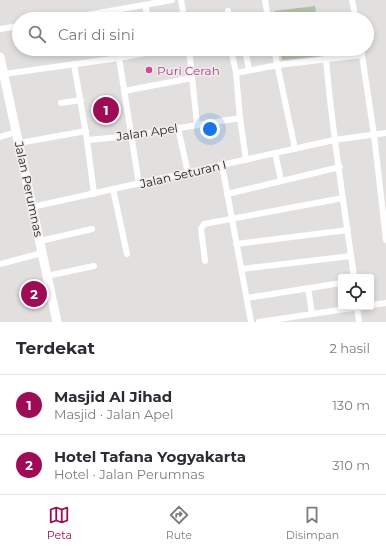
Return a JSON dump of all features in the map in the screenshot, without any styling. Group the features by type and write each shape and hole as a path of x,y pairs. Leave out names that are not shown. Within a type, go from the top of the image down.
{"main road":[{"name":"Jalan Perumnas","path":"0,57 57,322"}],"street":[{"path":"104,12 172,0"},
{"path":"181,0 183,12"},
{"path":"265,0 267,12"},
{"path":"352,0 355,12"},
{"path":"145,5 146,12"},
{"path":"0,29 12,27"},
{"path":"4,74 127,56"},
{"path":"190,56 197,124"},
{"path":"232,56 236,73 246,160"},
{"path":"246,56 249,70"},
{"path":"276,56 295,149"},
{"path":"236,73 278,65 341,56"},
{"path":"363,56 374,135 386,240"},
{"path":"118,58 139,184"},
{"path":"326,59 330,107 340,167 354,274"},
{"path":"74,64 86,131 94,194"},
{"path":"124,91 192,78"},
{"path":"61,103 81,100"},
{"name":"Jalan Apel","path":"87,140 131,136 240,118"},
{"path":"178,128 188,173"},
{"path":"19,143 86,131"},
{"path":"0,137 16,132"},
{"name":"Jalan Seturan I","path":"32,207 335,140 386,133"},
{"path":"275,153 281,180"},
{"path":"222,165 251,322"},
{"path":"227,194 340,167"},
{"path":"113,189 127,254"},
{"path":"205,261 201,226 232,218 344,198"},
{"path":"40,241 92,229"},
{"path":"236,244 348,230"},
{"path":"0,264 42,253"},
{"path":"241,269 351,256"},
{"path":"47,276 94,266"},
{"path":"246,298 338,283"},
{"path":"308,288 312,313"},
{"path":"374,305 386,302"},
{"path":"259,322 338,310"},
{"path":"358,310 359,322"}],"green space":[{"path":"315,6 316,12 274,12"},
{"path":"281,56 321,56 282,60"}],"place":[{"name":"Puri Cerah","path":"149,70"},
{"name":"Masjid Al Jihad","path":"106,110"},
{"name":"Hotel Tafana Yogyakarta","path":"34,294"}]}
